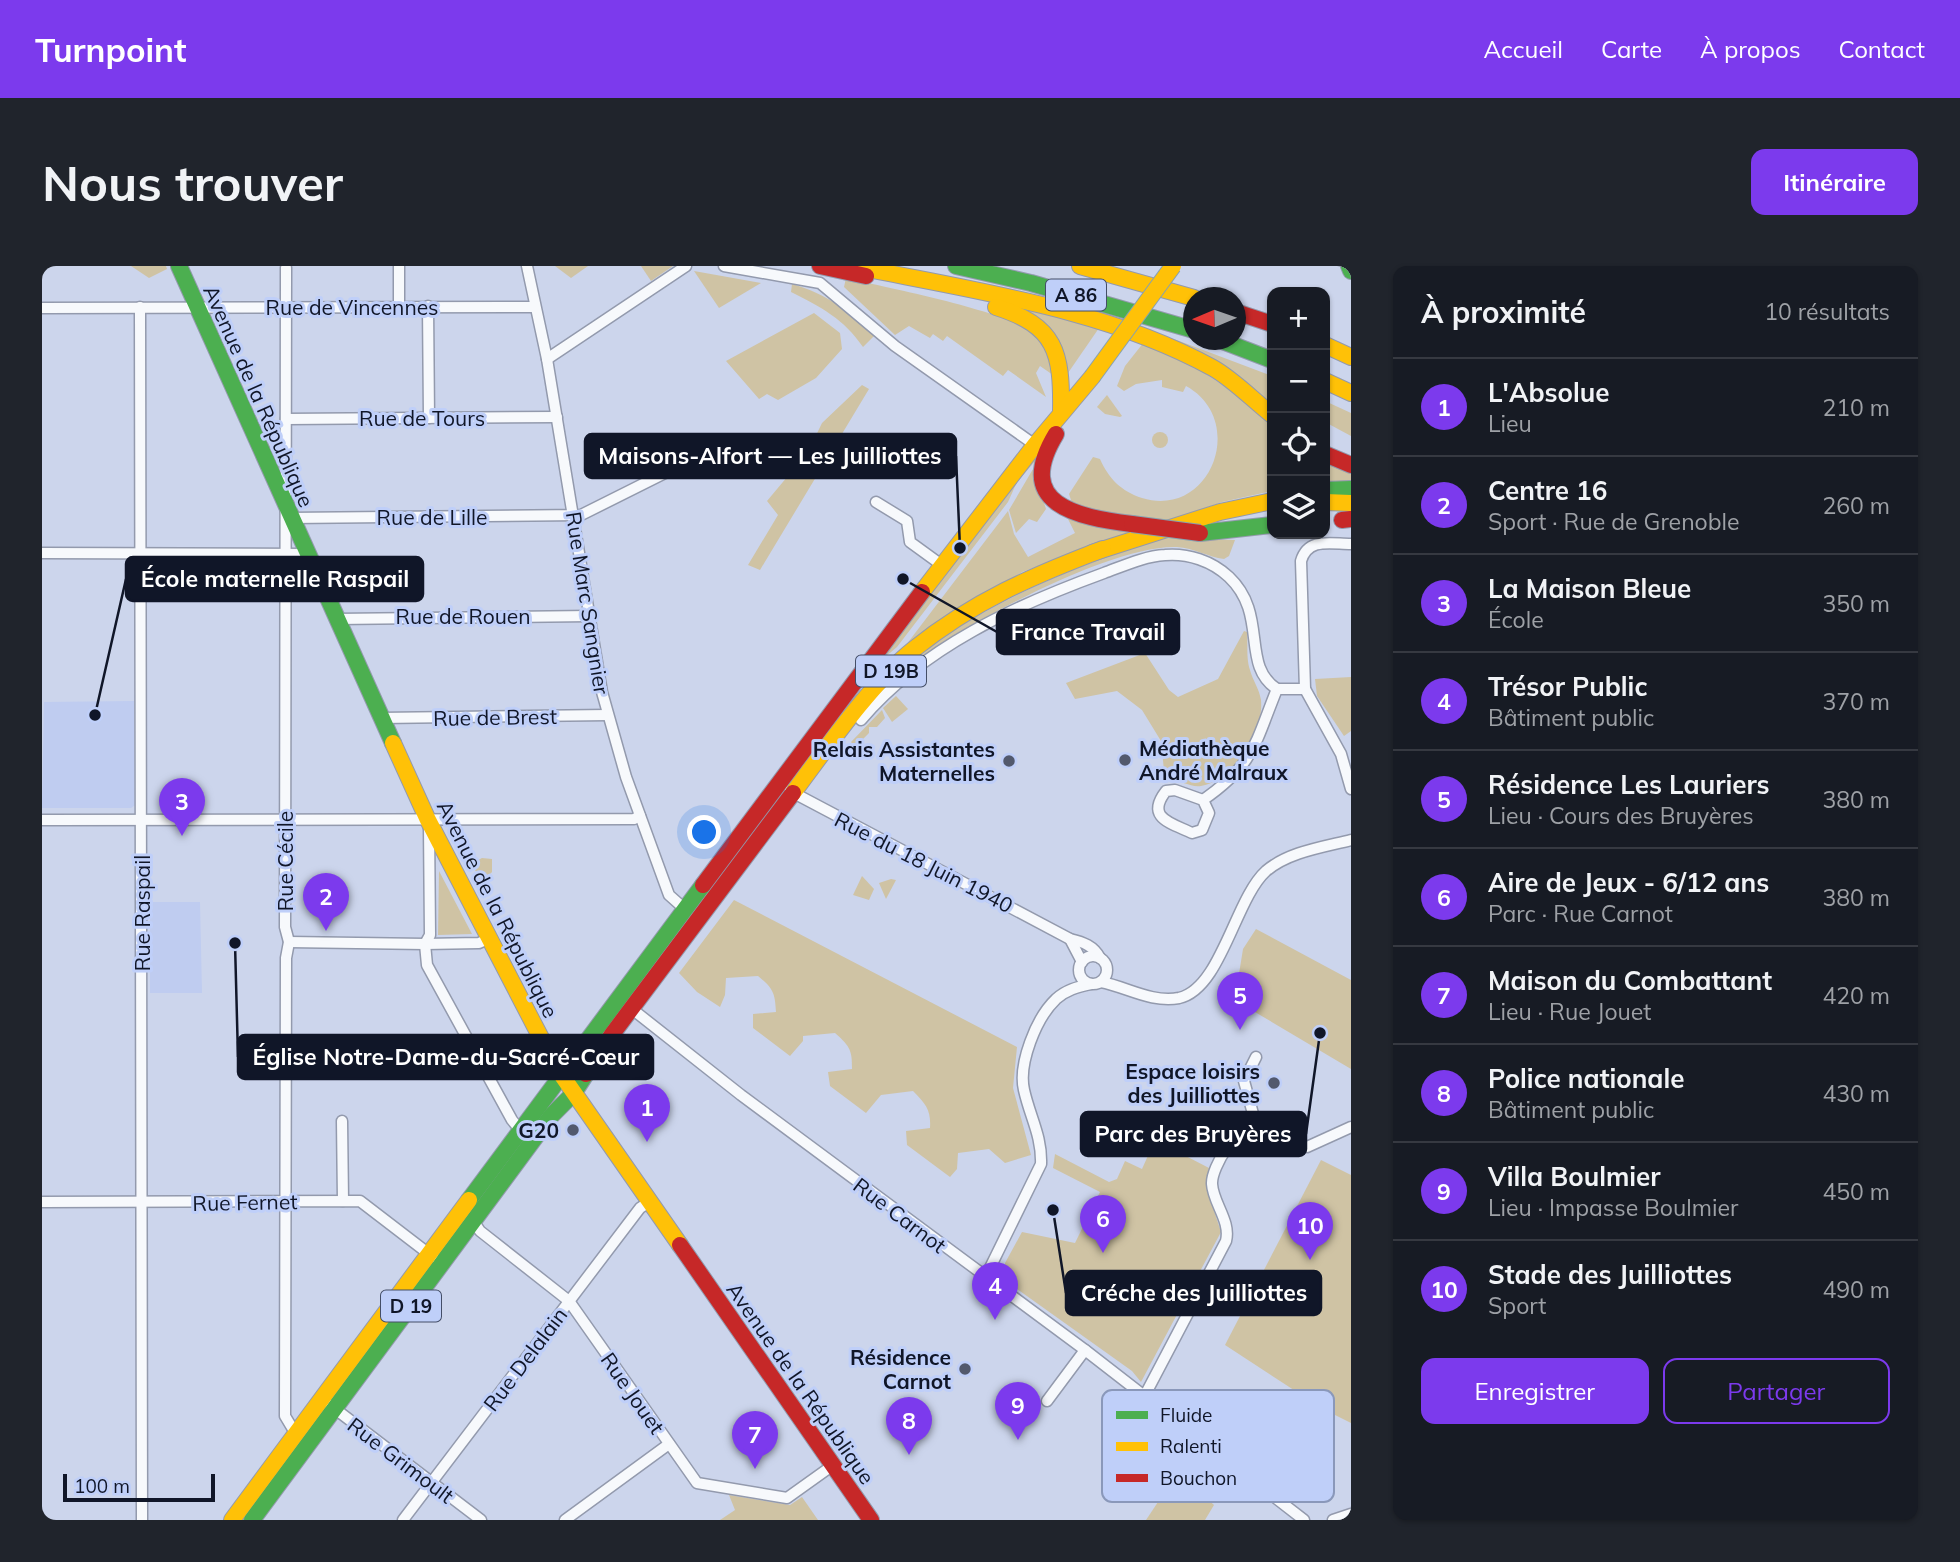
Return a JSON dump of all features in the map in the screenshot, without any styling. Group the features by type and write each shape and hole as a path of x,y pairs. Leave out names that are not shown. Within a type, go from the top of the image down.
{"main road":[{"name":"Avenue de la République","path":"178,266 427,818 561,1076 871,1520"},
{"path":"820,266 977,302 1035,322 1050,336 1059,358 1061,412"},
{"path":"853,266 1030,302 1151,337 1216,370 1270,413"},
{"name":"A 86","path":"956,266 1031,283 1183,327"},
{"name":"A 86","path":"1080,266 1183,295"},
{"path":"778,784 1035,445 1089,380 1173,266"},
{"path":"1246,315 1267,322"},
{"path":"1330,347 1351,356"},
{"path":"1246,350 1267,358"},
{"path":"1089,380 1087,390 1043,455 1042,478 1052,498 1066,512 1200,533 1267,526"},
{"path":"1330,383 1351,393"},
{"path":"1330,456 1351,465"},
{"path":"1330,490 1351,489"},
{"name":"D 19B","path":"821,754 886,676 941,629 976,605 1022,580 1092,553 1220,506 1267,496"},
{"path":"1092,553 1132,543 1220,512 1267,502"},
{"path":"1330,502 1351,503"},
{"path":"1330,521 1348,520"},
{"name":"D 19","path":"232,1520 301,1440 436,1259 470,1200 624,991 793,793 821,754"},
{"name":"D 19","path":"436,1259 472,1224 556,1110 573,1094 632,1009 691,914 778,784"},
{"path":"624,991 632,1009"},
{"name":"D 19","path":"252,1520 301,1440"}],"street":[{"path":"399,266 399,306"},
{"name":"Rue Marc Sangnier","path":"527,266 547,359 608,715 640,816 669,895 691,914"},
{"path":"547,359 686,266"},
{"path":"724,266 820,283 895,346 1035,445"},
{"name":"Rue Cécile","path":"286,268 288,513 285,552 285,930 289,943 286,958 285,1416 301,1440"},
{"path":"428,306 429,418"},
{"name":"Rue Raspail","path":"140,307 142,1520"},
{"name":"Rue de Vincennes","path":"42,308 535,307"},
{"name":"Rue de Tours","path":"286,419 557,417"},
{"name":"Rue de Lille","path":"288,513 574,516 587,514 713,449"},
{"path":"876,502 907,522 910,542 943,566"},
{"path":"1351,544 1312,544 1304,550 1301,561 1305,689 1341,754 1351,789"},
{"path":"42,553 141,551 306,554"},
{"path":"821,754 920,665 966,635 1059,590 1163,555 1201,559 1218,568 1237,585 1253,617 1259,670 1277,689 1305,689"},
{"name":"Rue de Rouen","path":"336,619 590,616"},
{"path":"1203,800 1231,779 1252,753 1277,689"},
{"name":"Rue de Brest","path":"381,718 608,715"},
{"name":"Rue du 18 Juin 1940","path":"778,784 1096,951 1100,958"},
{"path":"1166,791 1185,791 1203,800 1209,813 1208,823 1202,830 1192,833 1163,819 1157,810 1158,801 1166,791"},
{"path":"42,820 634,819 640,816"},
{"path":"427,818 431,835 430,935 425,944 427,965 512,1120 521,1131"},
{"path":"985,1278 1041,1164 1042,1144 1024,1088 1027,1059 1047,1011 1055,1000 1071,989 1096,983 1124,987 1156,999 1181,998 1194,991 1207,976 1253,887 1264,873 1285,859 1351,840"},
{"path":"289,943 479,943 488,939"},
{"path":"1070,939 1081,968 1096,983"},
{"path":"1071,989 1081,968 1092,956 1100,958 1124,987"},
{"path":"1096,983 1107,969"},
{"name":"Rue Carnot","path":"632,1009 985,1278 1085,1350 1134,1390"},
{"path":"1255,1121 1244,1081 1256,1057"},
{"path":"342,1121 343,1201"},
{"path":"1148,1390 1226,1241 1227,1228 1212,1184 1214,1173 1236,1132 1255,1121 1275,1123 1300,1146 1307,1147 1351,1127"},
{"name":"Rue Fernet","path":"42,1202 360,1200 436,1259"},
{"path":"470,1200 472,1224"},
{"name":"Rue Delalain","path":"403,1520 640,1208 649,1202"},
{"name":"Rue Jouet","path":"472,1224 569,1301 697,1483 788,1499 829,1468 836,1468"},
{"path":"1047,1401 1085,1350"},
{"name":"Rue Grimoult","path":"328,1404 481,1520"},
{"path":"565,1520 669,1444"},
{"name":"Rue Carnot","path":"1280,1502 1304,1520"},
{"path":"1333,1520 1351,1514"}],"shaded area":[{"path":"131,266 166,266 167,269 149,278"},
{"path":"555,266 588,266 571,278"},
{"path":"641,266 673,266 651,281"},
{"path":"694,271 761,283 719,308"},
{"path":"846,278 947,301 1022,326 1037,335 1048,354 1053,375 1040,366 1036,373 1046,397 1008,370 1003,376 947,336 943,341 933,334 930,338 909,326 895,335 844,287"},
{"path":"792,284 836,304 874,336 863,347 848,329 831,315 791,292"},
{"path":"1023,309 1099,328 1068,373"},
{"path":"814,313 840,333 842,349 816,378 778,400 767,394 759,399 726,361"},
{"path":"1144,342 1179,358 1212,378 1267,421 1267,492 1222,502 1160,524 1073,506 1069,494 1093,457 1100,459 1107,473 1128,492 1142,498 1166,501 1187,494 1203,481 1213,463 1218,442 1215,421 1205,401 1186,386 1183,392 1162,387 1162,380 1136,384 1124,391 1117,386 1125,366"},
{"path":"1191,350 1203,350 1267,374 1267,400"},
{"path":"862,385 869,389 760,570 748,565 778,515 767,501 808,452 822,423"},
{"path":"1107,395 1122,416 1105,414 1097,407"},
{"path":"1330,403 1351,413 1351,436 1330,425"},
{"path":"1160,432 1166,434 1166,446 1160,448 1154,446 1152,440 1154,434"},
{"path":"1034,455 1038,458 1017,482 1008,502 897,647 878,663"},
{"path":"1330,464 1351,474 1351,483 1330,485"},
{"path":"1033,469 1046,509 1037,522 1029,519 1016,533 1009,510"},
{"path":"1008,511 1014,534 1028,557 1075,533 1068,519 1134,531 1022,572 859,695 874,675 906,645"},
{"path":"1163,537 1235,540 1229,556 1224,559 1177,547 1149,550 1077,573 999,610 908,667 929,647 1022,592"},
{"path":"1244,631 1247,632 1249,666 1261,700 1258,727 1245,754 1236,765 1225,775 1201,786 1165,780 1161,741 1142,710 1117,691 1075,699 1066,683 1145,653 1169,690 1178,697 1218,679"},
{"path":"1351,677 1351,731 1344,736 1317,696 1315,679"},
{"path":"896,696 908,709 892,722 883,708"},
{"path":"134,701 135,805 131,808 42,808 44,702"},
{"path":"882,710 885,718 877,727 869,727 869,733 855,747 851,742"},
{"path":"482,858 492,859 492,872 481,884 477,877 479,875 470,864"},
{"path":"439,871 472,934 438,935"},
{"path":"862,876 874,889 869,900 853,895"},
{"path":"896,880 886,899 879,883"},
{"path":"734,900 1017,1047 1013,1088 1031,1155 1005,1163 989,1149 958,1153 957,1169 950,1177 907,1145 906,1131 930,1128 927,1108 913,1091 881,1095 866,1113 830,1086 828,1072 852,1069 850,1050 835,1033 803,1036 803,1041 790,1056 753,1028 753,1014 776,1012 773,992 758,976 726,978 725,995 720,1007 697,992 679,973"},
{"path":"150,902 200,902 202,993 150,993"},
{"path":"1256,929 1351,980 1351,1069 1228,996 1238,980 1243,949"},
{"path":"1155,1140 1209,1168 1206,1186 1221,1232 1141,1382 1132,1371 1006,1281 1005,1263 1022,1232 1075,1243 1100,1192 1053,1168 1055,1154 1109,1182 1117,1179 1125,1161 1142,1169"},
{"path":"1321,1160 1351,1175 1351,1423 1334,1414 1334,1390 1294,1390 1225,1345"},
{"path":"729,1495 790,1505 802,1497 818,1520 720,1520 735,1510"},
{"path":"1158,1502 1211,1502 1214,1505 1205,1520 1146,1520"}],"traffic: fast":[{"path":"179,266 393,743"},
{"path":"956,266 1031,283 1183,327"},
{"path":"1349,266 1351,271"},
{"path":"1246,350 1267,358"},
{"path":"1330,490 1351,489"},
{"path":"1200,533 1267,526"},
{"path":"469,1200 703,885"},
{"path":"252,1520 551,1116 573,1094 586,1074"}],"traffic: slow":[{"path":"853,266 991,293 1128,330 1213,368 1270,413"},
{"path":"1080,266 1183,295"},
{"path":"1092,377 1173,266"},
{"path":"996,307 1032,323 1051,344 1060,373 1061,412"},
{"path":"1330,347 1351,357"},
{"path":"922,592 1035,445 1092,377"},
{"path":"1330,383 1351,393"},
{"path":"1092,553 1220,512 1267,502"},
{"path":"1330,502 1351,503"},
{"path":"793,793 866,698 914,649 981,603 1052,569 1103,549"},
{"path":"393,743 427,818 556,1067 680,1245"},
{"path":"232,1520 469,1200"}],"traffic: jam":[{"path":"820,266 866,276"},
{"path":"1246,315 1267,322"},
{"path":"1056,434 1045,458 1042,477 1047,492 1057,503 1072,511 1132,524"},
{"path":"1330,456 1351,465"},
{"path":"1342,520 1351,519"},
{"path":"1132,524 1200,533"},
{"path":"703,885 922,592"},
{"path":"586,1074 613,1033 793,793"},
{"path":"680,1245 871,1520"}],"place":[{"name":"Maisons-Alfort — Les Juilliottes","path":"960,548"},
{"name":"France Travail","path":"903,579"},
{"name":"École maternelle Raspail","path":"95,715"},
{"name":"Médiathèque André Malraux","path":"1125,760"},
{"name":"Relais Assistantes Maternelles","path":"1009,761"},
{"name":"La Maison Bleue","path":"182,836"},
{"name":"Centre 16","path":"326,931"},
{"name":"Église Notre-Dame-du-Sacré-Cœur","path":"235,943"},
{"name":"Résidence Les Lauriers","path":"1240,1030"},
{"name":"Parc des Bruyères","path":"1320,1033"},
{"name":"Espace loisirs des Juilliottes","path":"1274,1083"},
{"name":"G20","path":"573,1130"},
{"name":"L'Absolue","path":"647,1142"},
{"name":"Créche des Juilliottes","path":"1053,1210"},
{"name":"Aire de Jeux - 6/12 ans","path":"1103,1253"},
{"name":"Stade des Juilliottes","path":"1310,1260"},
{"name":"Trésor Public","path":"995,1320"},
{"name":"Résidence Carnot","path":"965,1369"},
{"name":"Villa Boulmier","path":"1018,1440"},
{"name":"Police nationale","path":"909,1455"},
{"name":"Maison du Combattant","path":"755,1469"}]}
